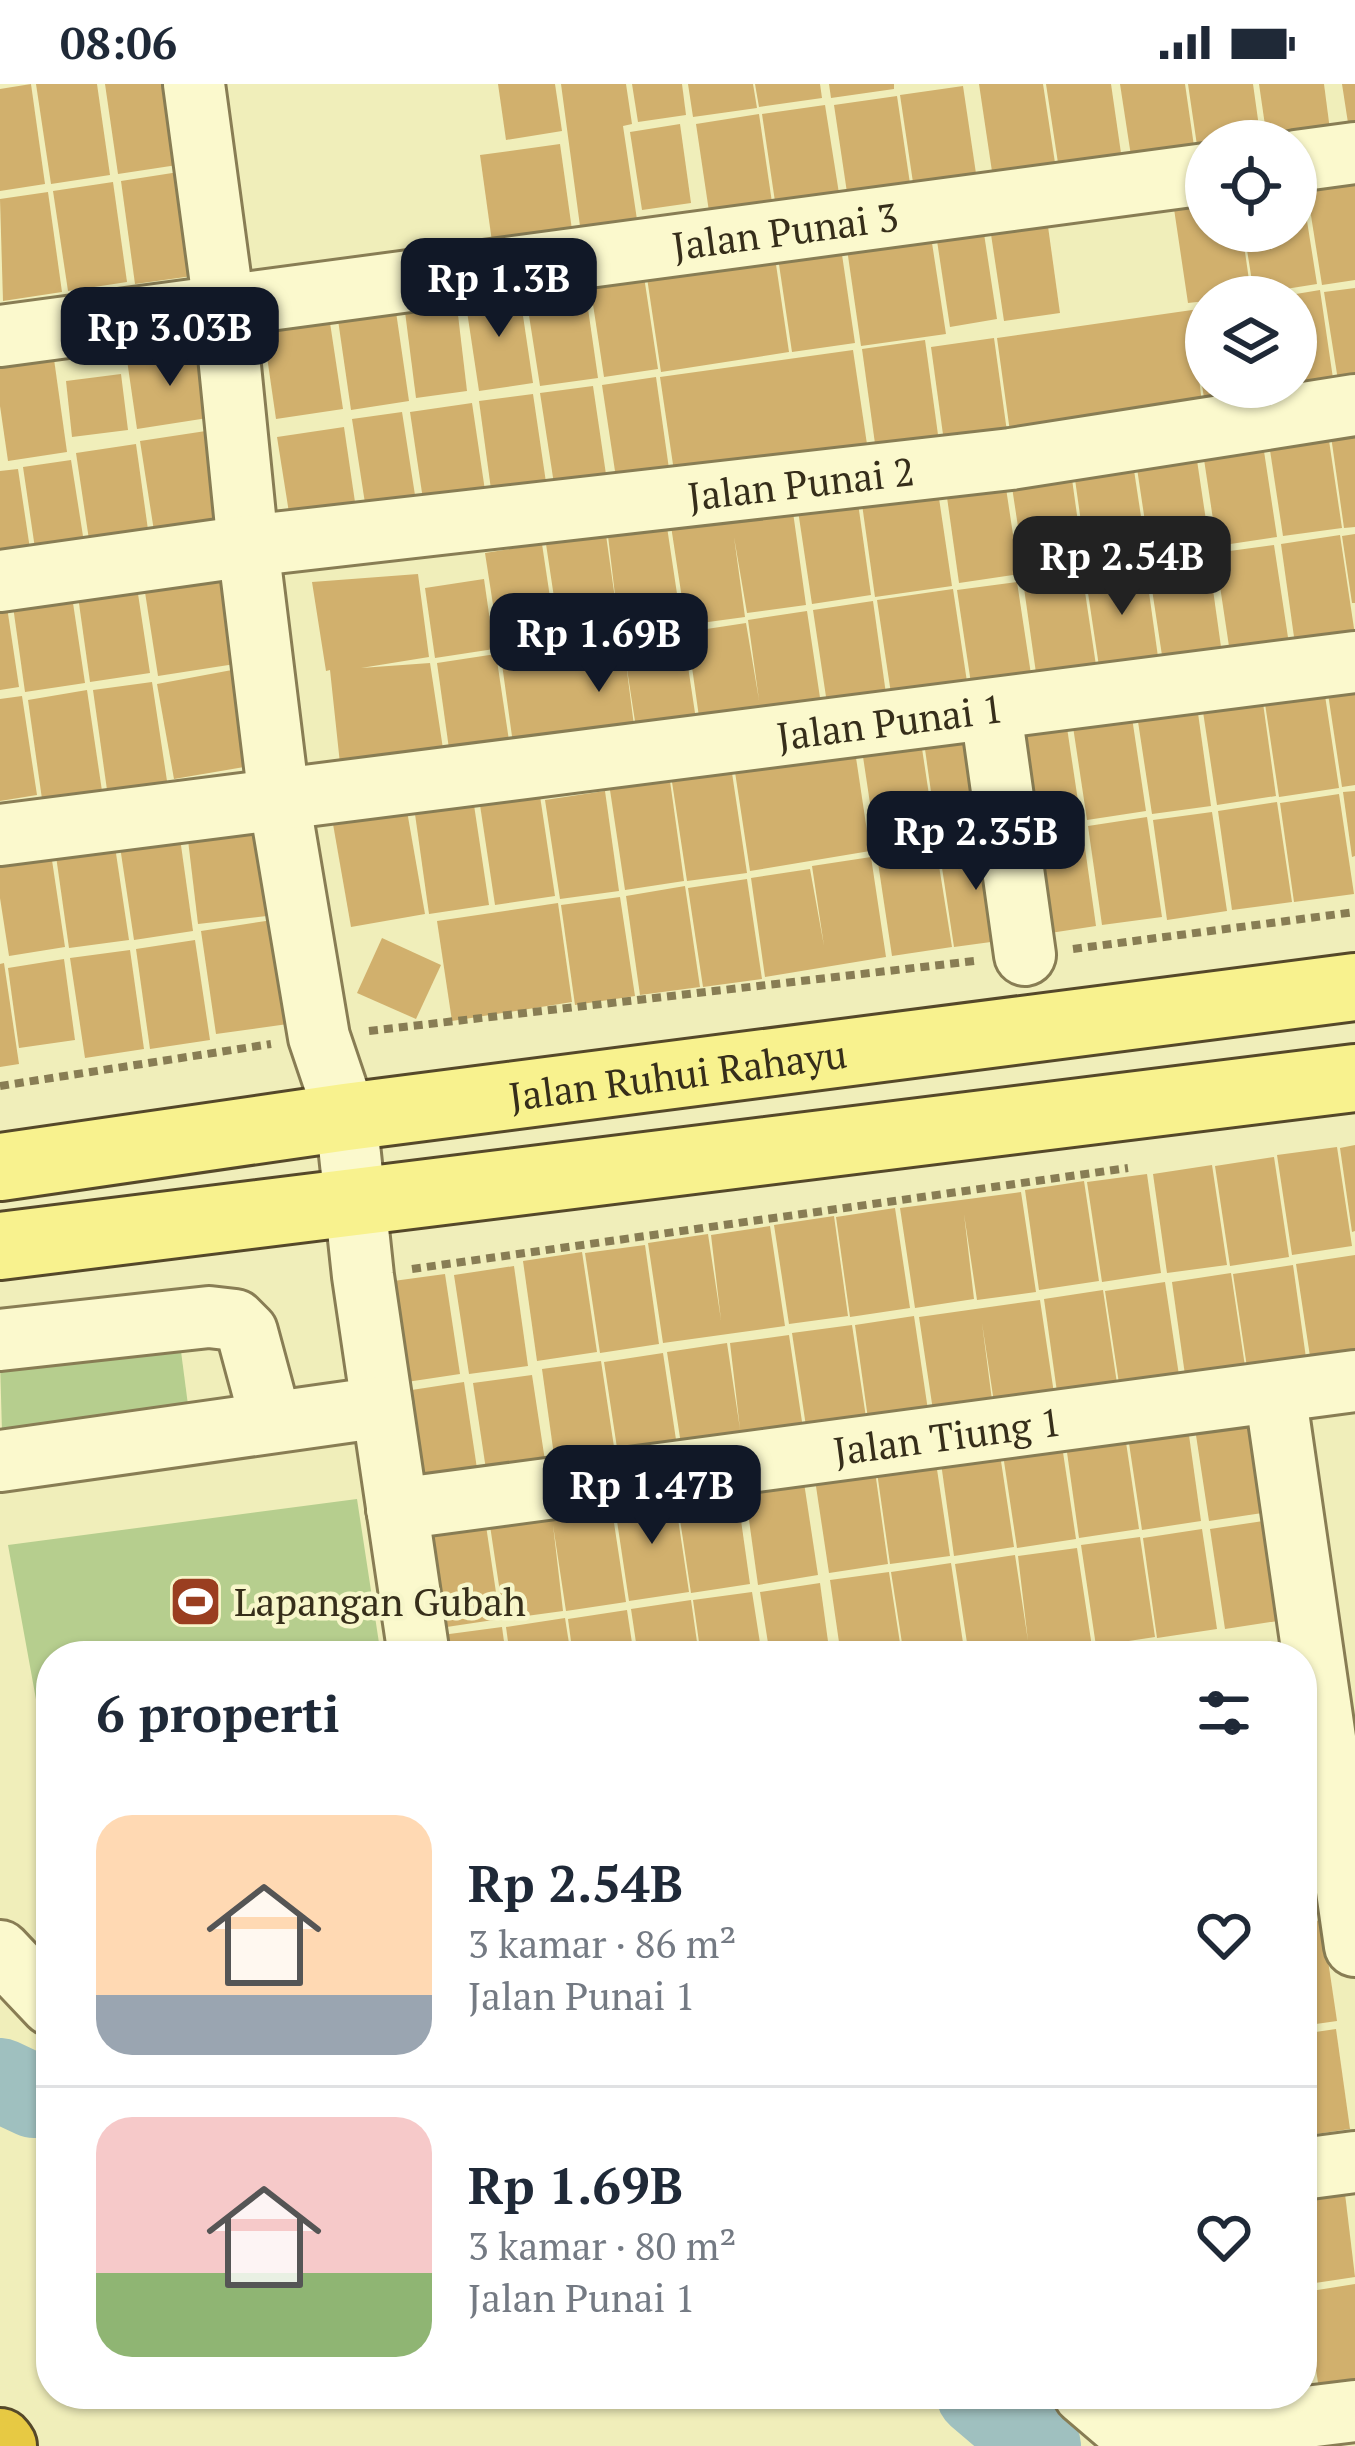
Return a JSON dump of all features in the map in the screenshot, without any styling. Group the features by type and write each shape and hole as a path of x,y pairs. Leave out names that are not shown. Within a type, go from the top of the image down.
{"main road":[{"name":"Jalan Ruhui Rahayu","path":"0,1167 346,1117 1355,988"},
{"path":"0,1246 1355,1078"}],"street":[{"path":"194,84 279,799 319,1037 346,1117 363,1276 416,1641"},
{"path":"1317,159 1355,154"},
{"name":"Jalan Punai 3","path":"0,336 1185,177"},
{"name":"Jalan Punai 2","path":"0,581 248,546 1011,459 1355,405"},
{"name":"Jalan Punai 1","path":"0,835 1355,662"},
{"path":"991,712 1025,955"},
{"path":"0,1340 209,1317 235,1320 247,1332 271,1421"},
{"name":"Jalan Tiung 1","path":"397,1509 1355,1381"},
{"path":"1275,1392 1289,1641"},
{"path":"0,1461 382,1407"},
{"path":"1317,1780 1340,1889"},
{"path":"0,1951 36,1989"},
{"path":"1317,2167 1355,2162"},
{"path":"1102,2409 1141,2442 1355,2411"}],"path":[{"path":"0,1086 319,1037 1355,912"},
{"path":"363,1276 1130,1168"}],"green space":[{"path":"179,1336 188,1405 2,1432 0,1361"},
{"name":"Lapangan Gubah","path":"357,1499 379,1641 36,1641 36,1699 8,1545"}],"building":[{"path":"31,84 45,184 0,191 0,89"},
{"path":"36,84 97,84 110,175 51,184"},
{"path":"105,84 185,84 197,162 118,174"},
{"path":"498,84 555,84 562,131 506,140"},
{"path":"561,84 626,84 632,124 623,126 639,233 582,241"},
{"path":"632,84 682,84 686,115 638,122"},
{"path":"688,84 753,84 757,108 693,117"},
{"path":"755,84 820,84 822,98 759,107"},
{"path":"829,84 894,84 894,89 831,98"},
{"path":"979,84 1043,84 1057,176 994,185"},
{"path":"1046,84 1111,84 1123,167 1060,176"},
{"path":"1120,84 1185,84 1190,120 1185,120 1185,162 1133,169"},
{"path":"1188,84 1253,84 1258,120 1193,120"},
{"path":"1259,84 1324,84 1330,130 1317,132 1317,120 1264,120"},
{"path":"1342,84 1355,84 1355,135 1350,136"},
{"path":"963,86 978,187 915,196 900,95"},
{"path":"897,96 912,197 849,206 834,105"},
{"path":"825,105 841,206 777,215 762,114"},
{"path":"759,114 774,216 711,225 696,124"},
{"path":"680,124 691,203 642,210 630,132"},
{"path":"560,144 573,237 493,249 480,155"},
{"path":"198,169 214,273 135,284 121,181"},
{"path":"1355,177 1355,280 1322,285 1317,252 1317,182"},
{"path":"113,182 127,282 68,291 53,191"},
{"path":"48,192 62,292 3,301 0,199"},
{"path":"1185,200 1185,252 1245,252 1248,276 1185,276 1185,283 1173,202"},
{"path":"1046,212 1060,313 1004,321 989,221"},
{"path":"983,227 997,319 950,327 936,234"},
{"path":"930,230 946,334 861,346 846,242"},
{"path":"840,241 855,343 792,352 777,251"},
{"path":"774,251 789,352 661,372 646,271"},
{"path":"1247,252 1312,252 1316,276 1251,276"},
{"path":"643,270 658,369 604,377 589,278"},
{"path":"584,281 598,378 540,386 525,290"},
{"path":"1355,288 1355,391 1340,393 1324,292"},
{"path":"519,289 533,383 479,391 465,298"},
{"path":"1317,290 1335,392 1317,395"},
{"path":"456,298 467,391 416,398 404,304"},
{"path":"395,305 409,401 351,410 337,313"},
{"path":"1185,311 1185,408 1203,408 1203,412 1011,439 997,338"},
{"path":"329,316 343,409 276,419 263,329"},
{"path":"994,338 1008,439 945,449 931,347"},
{"path":"925,340 939,442 876,451 862,349"},
{"path":"203,348 214,417 137,429 127,360"},
{"path":"853,350 868,451 675,478 660,377"},
{"path":"53,352 67,452 8,461 0,406 0,360"},
{"path":"121,374 128,430 72,437 66,381"},
{"path":"656,377 671,483 618,491 602,385"},
{"path":"593,386 608,488 556,497 540,393"},
{"path":"533,394 548,496 493,504 479,401"},
{"path":"472,403 487,504 425,513 410,412"},
{"path":"402,412 417,508 367,516 352,419"},
{"path":"1355,425 1355,527 1344,528 1330,429"},
{"path":"344,427 356,509 290,519 277,437"},
{"path":"1327,427 1342,528 1283,536 1268,437"},
{"path":"219,429 234,533 156,544 140,441"},
{"path":"1262,438 1277,537 1217,546 1202,446"},
{"path":"136,444 150,544 91,553 76,453"},
{"path":"1195,447 1210,547 1150,555 1135,455"},
{"path":"1132,457 1147,556 1087,565 1073,465"},
{"path":"71,460 86,555 37,562 23,467"},
{"path":"1070,465 1084,565 1025,573 1010,474"},
{"path":"18,469 33,569 0,573 0,471"},
{"path":"1004,475 1019,574 959,583 945,483"},
{"path":"936,478 952,586 875,597 860,490"},
{"path":"857,496 871,595 812,604 797,504"},
{"path":"792,505 806,605 747,613 734,537 745,617 686,625 671,526"},
{"path":"667,527 682,627 561,644 546,544 606,535 618,620 608,536"},
{"path":"1355,534 1355,603 1352,603 1342,536"},
{"path":"1340,535 1355,635 1295,644 1281,544"},
{"path":"542,544 557,644 500,650 485,553"},
{"path":"1274,545 1289,644 1230,653 1215,553"},
{"path":"1208,554 1222,654 1163,662 1148,563"},
{"path":"221,561 235,664 158,676 142,573"},
{"path":"1145,564 1159,664 1100,673 1085,573"},
{"path":"1082,572 1097,672 1037,680 1023,581"},
{"path":"135,574 150,673 90,682 76,582"},
{"path":"418,574 429,657 361,668 430,663 445,762 341,773 330,670 326,671 312,582"},
{"path":"484,579 494,649 435,658 425,588"},
{"path":"1017,582 1032,681 972,690 957,590"},
{"path":"70,583 85,683 25,692 11,592"},
{"path":"4,587 19,687 0,690 0,588"},
{"path":"953,589 969,695 893,707 877,600"},
{"path":"873,601 887,701 828,710 813,610"},
{"path":"807,611 822,711 701,731 687,632 746,623 759,700 748,620"},
{"path":"683,633 698,733 638,741 625,656 636,741 515,758 501,657"},
{"path":"496,654 511,754 451,763 437,663"},
{"path":"232,670 250,766 174,779 157,684"},
{"path":"152,682 167,781 107,790 93,690"},
{"path":"1355,683 1355,785 1342,787 1327,687"},
{"path":"1324,689 1339,788 1279,797 1264,697"},
{"path":"87,690 102,791 42,799 28,700"},
{"path":"22,696 37,795 0,801 0,699"},
{"path":"1262,696 1276,796 1217,805 1202,705"},
{"path":"1197,706 1211,806 1152,814 1137,715"},
{"path":"1131,711 1146,811 1087,820 1072,720"},
{"path":"1066,721 1081,821 1021,830 1007,730"},
{"path":"983,733 998,833 938,842 924,742"},
{"path":"921,742 936,841 877,850 862,750"},
{"path":"855,751 870,851 750,871 735,772"},
{"path":"732,773 747,873 687,881 672,782"},
{"path":"670,781 684,881 625,890 610,790"},
{"path":"605,791 619,891 560,899 545,800"},
{"path":"1355,791 1355,856 1352,857 1343,792"},
{"path":"1339,794 1354,894 1294,902 1280,803"},
{"path":"540,796 555,896 495,905 480,805"},
{"path":"1277,802 1292,902 1232,910 1218,811"},
{"path":"474,805 489,905 429,914 415,814"},
{"path":"407,811 425,914 351,927 333,824"},
{"path":"1212,812 1227,911 1167,920 1153,820"},
{"path":"1147,817 1162,917 1102,925 1088,826"},
{"path":"1082,827 1096,926 1037,935 1022,835"},
{"path":"179,831 193,931 134,940 119,840"},
{"path":"265,831 275,915 198,924 188,840"},
{"path":"999,839 1013,939 954,947 939,848"},
{"path":"114,840 129,940 69,948 55,849"},
{"path":"50,847 65,947 9,956 0,898 0,854"},
{"path":"936,847 952,947 892,956 877,856"},
{"path":"871,857 886,957 765,977 751,878 810,869 824,946 812,866"},
{"path":"747,879 762,979 703,987 688,888"},
{"path":"685,886 700,987 640,995 626,896"},
{"path":"620,897 635,996 575,1005 561,905"},
{"path":"558,903 572,1002 452,1021 437,921"},
{"path":"279,919 295,1023 216,1034 201,931"},
{"path":"382,938 441,965 416,1019 357,993"},
{"path":"195,940 210,1040 150,1049 136,949"},
{"path":"130,950 144,1049 85,1058 70,958"},
{"path":"64,959 75,1040 19,1048 8,968"},
{"path":"4,963 19,1064 0,1067 0,964"},
{"path":"1355,1145 1355,1231 1352,1232 1340,1148"},
{"path":"1337,1147 1352,1246 1292,1255 1277,1155"},
{"path":"1274,1157 1289,1257 1230,1266 1215,1166"},
{"path":"1212,1165 1227,1265 1167,1273 1153,1174"},
{"path":"1147,1174 1161,1273 1102,1282 1087,1182"},
{"path":"1084,1181 1099,1281 1039,1290 1025,1190"},
{"path":"1021,1192 1036,1292 977,1300 964,1214 974,1299 915,1308 900,1208"},
{"path":"895,1208 910,1308 850,1317 836,1217"},
{"path":"834,1216 848,1316 789,1324 774,1225"},
{"path":"770,1226 785,1326 663,1343 648,1243 708,1234 721,1320 711,1235"},
{"path":"645,1245 659,1344 600,1353 585,1253"},
{"path":"582,1252 597,1352 537,1361 523,1261"},
{"path":"1355,1255 1355,1357 1311,1363 1296,1264"},
{"path":"1293,1265 1307,1365 1248,1374 1233,1274"},
{"path":"514,1266 528,1366 469,1374 454,1275"},
{"path":"1231,1273 1246,1373 1186,1382 1172,1282"},
{"path":"445,1274 460,1374 400,1383 386,1282"},
{"path":"1165,1282 1180,1382 1120,1390 1105,1291"},
{"path":"1103,1290 1118,1390 1058,1399 1044,1299"},
{"path":"1040,1300 1055,1400 995,1409 982,1323 993,1408 934,1417 919,1317"},
{"path":"914,1316 929,1417 869,1426 855,1325"},
{"path":"852,1325 867,1424 807,1433 792,1333"},
{"path":"789,1335 804,1435 682,1451 667,1352 727,1343 740,1429 730,1343"},
{"path":"663,1353 678,1453 619,1461 604,1362"},
{"path":"601,1361 616,1460 556,1470 542,1369"},
{"path":"532,1375 547,1474 488,1483 473,1383"},
{"path":"464,1382 479,1482 419,1491 405,1391"},
{"path":"1254,1413 1269,1512 1209,1521 1194,1422"},
{"path":"1187,1421 1201,1521 1142,1530 1127,1430"},
{"path":"1124,1429 1139,1529 1079,1538 1065,1438"},
{"path":"1061,1439 1076,1539 1017,1548 1002,1448"},
{"path":"999,1448 1014,1547 954,1556 940,1456"},
{"path":"935,1456 950,1556 890,1564 876,1465"},
{"path":"874,1464 888,1564 829,1573 814,1473"},
{"path":"803,1476 818,1575 758,1585 744,1484"},
{"path":"736,1485 750,1584 691,1593 676,1493"},
{"path":"674,1492 689,1592 629,1601 614,1501"},
{"path":"611,1503 626,1602 566,1611 553,1525 563,1611 504,1619 489,1519"},
{"path":"485,1519 500,1619 440,1628 425,1527"},
{"path":"1270,1520 1284,1620 1225,1629 1210,1529"},
{"path":"1202,1529 1217,1629 1157,1638 1143,1538"},
{"path":"1140,1537 1155,1637 1095,1641 1081,1545"},
{"path":"1077,1548 1091,1641 1028,1641 1018,1556"},
{"path":"1015,1555 1028,1641 967,1641 955,1564"},
{"path":"951,1563 963,1641 902,1641 891,1572"},
{"path":"889,1572 900,1641 839,1641 830,1580"},
{"path":"820,1583 828,1641 768,1641 760,1592"},
{"path":"752,1592 760,1641 699,1641 693,1600"},
{"path":"691,1600 697,1641 636,1641 631,1609"},
{"path":"627,1610 632,1641 571,1641 568,1619"},
{"path":"565,1618 569,1641 508,1641 506,1627"},
{"path":"502,1627 504,1641 443,1641 442,1635"},
{"path":"1322,1920 1337,2021 1317,2024 1317,1921"},
{"path":"1336,2029 1350,2129 1317,2134 1317,2032"},
{"path":"1343,2177 1355,2277 1317,2283 1317,2181"},
{"path":"1355,2284 1355,2392 1320,2397 1317,2290"}],"waterway":[{"path":"0,2080 36,2096"},
{"path":"996,2409 1039,2446"}],"place":[{"name":"Lapangan Gubah","path":"195,1601"}]}
